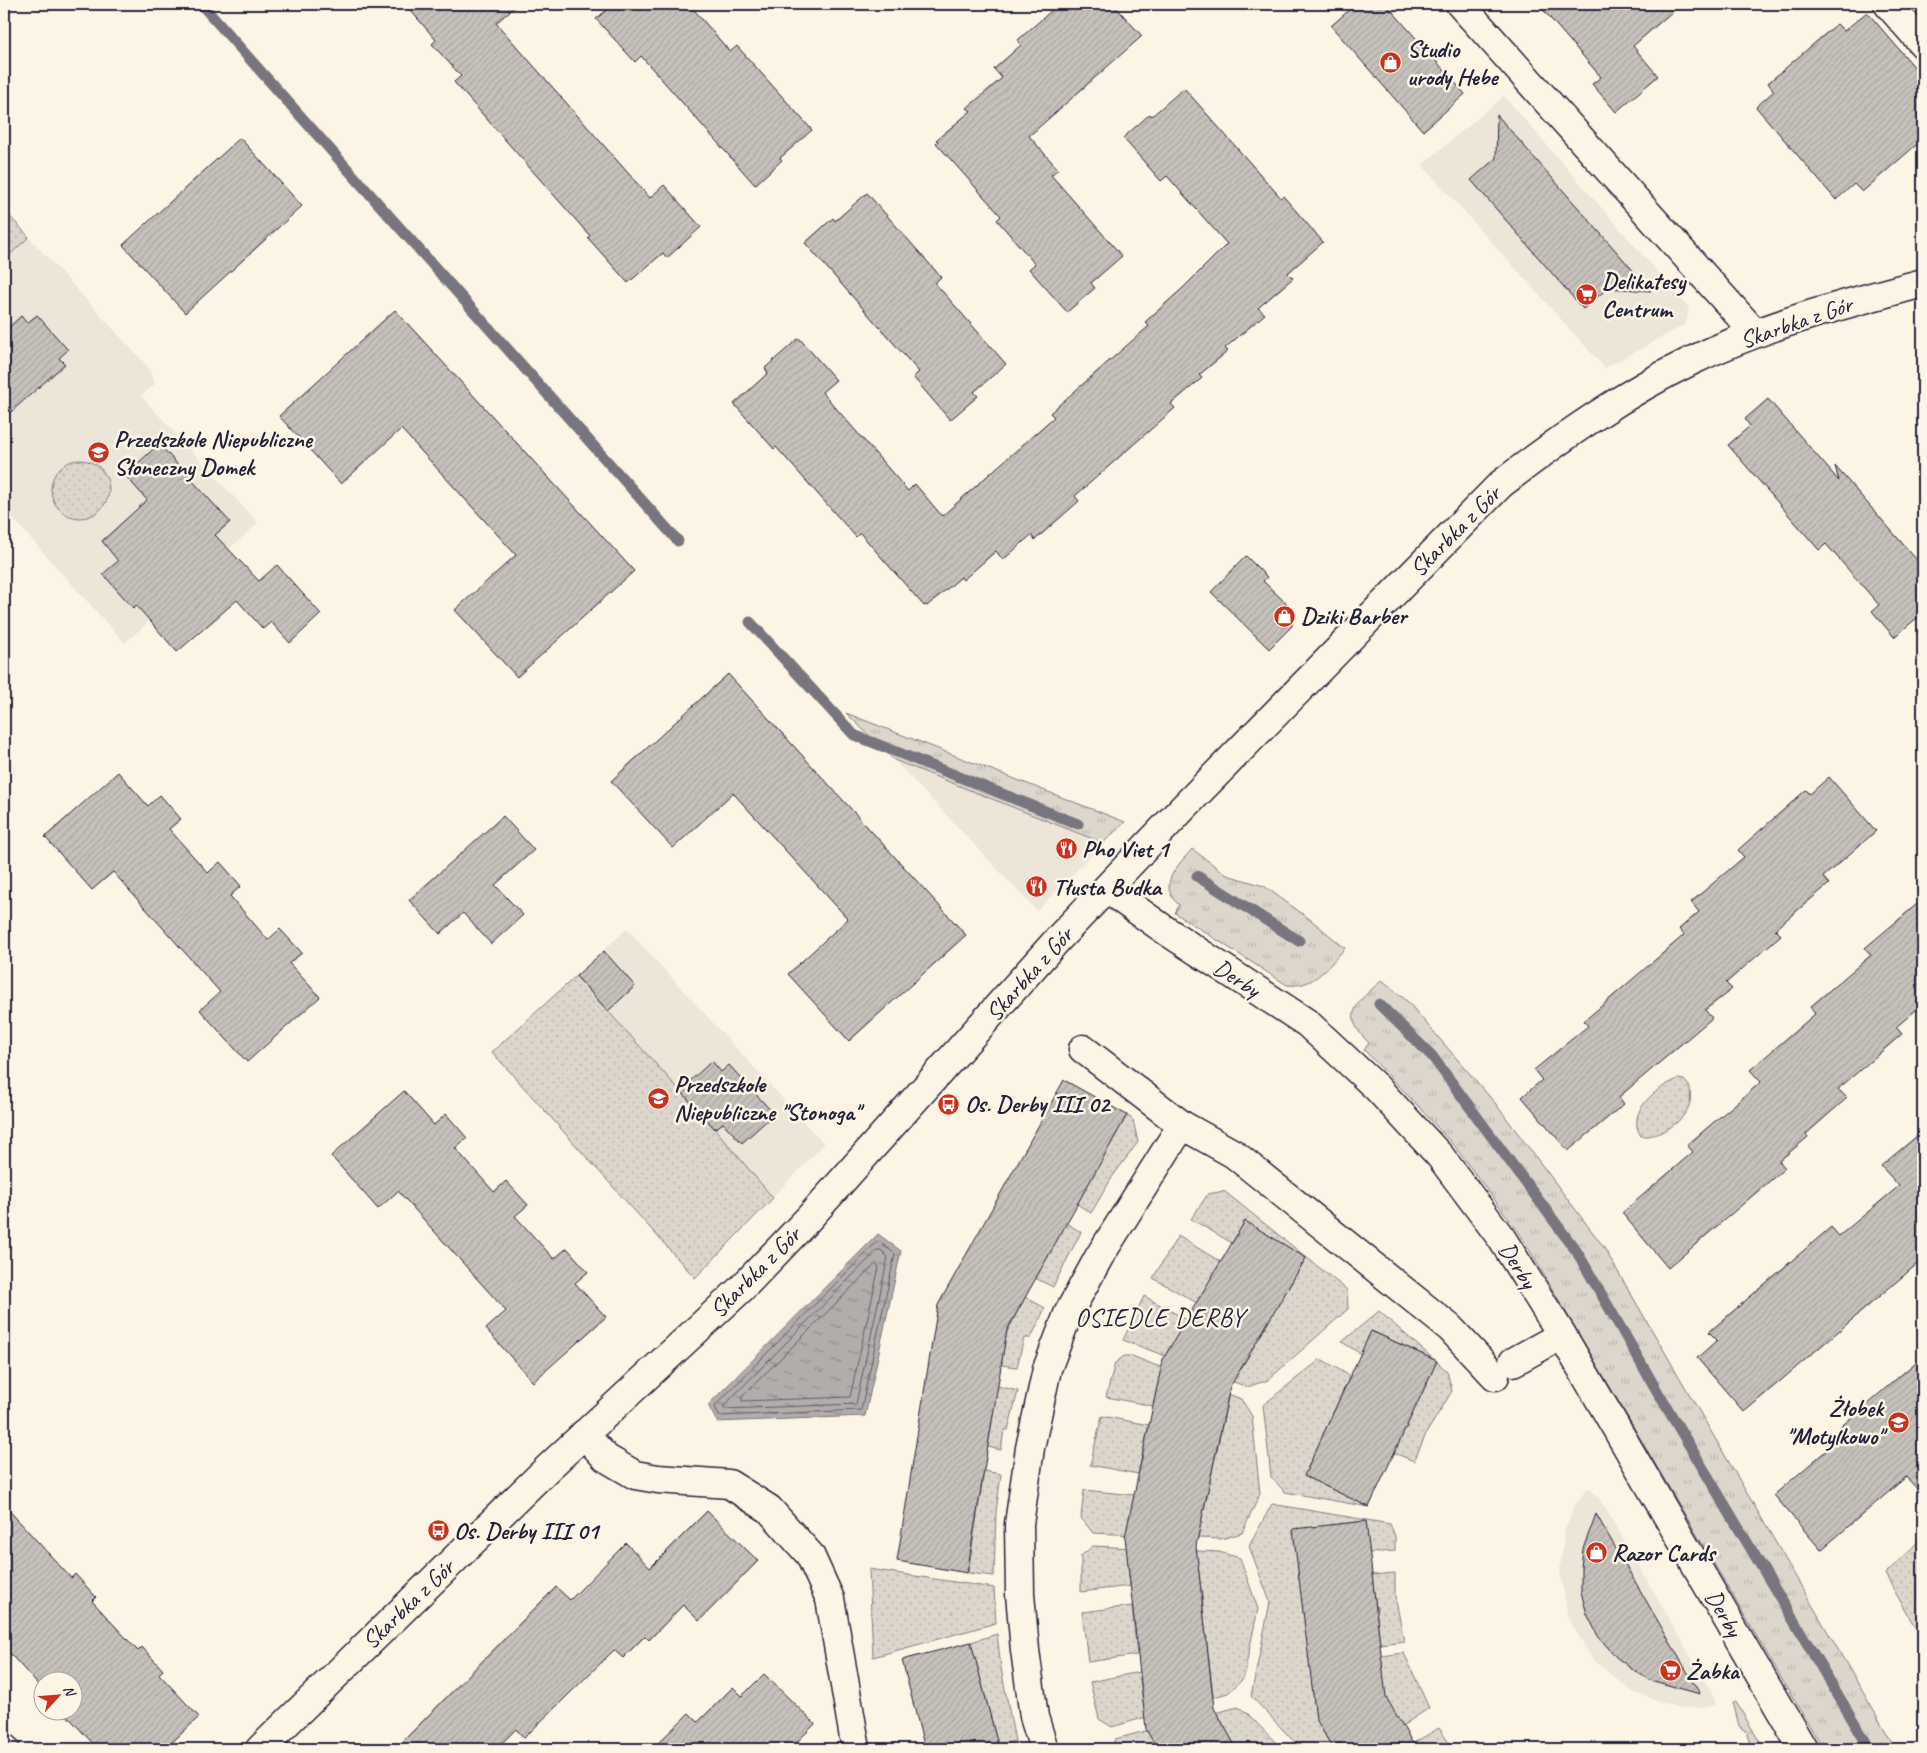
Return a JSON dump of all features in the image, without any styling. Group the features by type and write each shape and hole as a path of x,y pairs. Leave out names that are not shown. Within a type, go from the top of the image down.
{"street":[{"path":"1460,4 1755,333"},
{"path":"1888,4 1923,44"},
{"name":"Skarbka z Gór","path":"260,1749 444,1568 584,1434 743,1288 809,1218 1059,938 1183,808 1501,484 1553,444 1631,393 1690,361 1755,333 1831,308 1923,283"},
{"name":"Derby","path":"1107,889 1307,1024 1377,1088 1440,1156 1502,1239 1562,1335 1803,1749"},
{"path":"1083,1048 1182,1124 1234,1154 1450,1328 1504,1369 1562,1335"},
{"path":"1044,1749 1034,1717 1025,1650 1020,1594 1019,1524 1030,1448 1047,1369 1068,1314 1099,1256 1182,1124"},
{"path":"584,1434 606,1458 635,1475 658,1479 729,1484 769,1509 810,1555 830,1598 856,1749"}],"shaded area":[{"path":"1504,96 1689,308 1686,324 1605,368 1422,165"},
{"name":"Przedszkole Niepubliczne Słoneczny Domek","path":"4,210 147,366 155,384 141,396 258,523 125,643 4,509"},
{"path":"894,760 1103,843 1037,911"},
{"name":"Przedszkole Niepubliczne \"Stonoga\"","path":"627,929 824,1144 695,1278 492,1052"},
{"path":"1588,1487 1601,1501 1713,1695 1716,1706 1679,1708 1633,1692 1592,1659 1568,1617 1560,1571 1564,1532 1574,1507"}],"green space":[{"path":"4,210 29,237 4,260"},
{"path":"80,460 91,462 101,468 107,478 109,489 107,500 101,510 91,516 80,518 69,516 59,510 53,500 51,489 53,478 59,468 69,462"},
{"path":"846,713 1125,822 1103,843 894,760"},
{"path":"1192,849 1227,875 1264,886 1311,920 1345,948 1313,980 1297,985 1287,985 1175,913 1179,905 1172,897 1169,883 1176,869"},
{"name":"Przedszkole Niepubliczne \"Stonoga\"","path":"576,976 715,1129 773,1198 695,1278 492,1052"},
{"path":"1382,980 1407,1001 1495,1103 1603,1246 1896,1749 1823,1749 1520,1234 1456,1148 1364,1050 1369,1043 1355,1024 1355,1009 1359,1002"},
{"path":"1678,1079 1684,1080 1690,1087 1690,1101 1687,1110 1677,1122 1663,1131 1648,1136 1641,1136 1637,1127 1637,1118 1640,1110 1653,1094"},
{"path":"1127,1115 1133,1120 1138,1142 1113,1176 1091,1213 1077,1204"},
{"path":"1224,1191 1347,1290 1348,1309 1268,1380 1247,1387 1123,1340 1144,1296 1187,1320 1233,1381 1306,1258 1245,1221 1232,1243 1191,1219 1208,1194"},
{"path":"1066,1223 1081,1232 1053,1287 1035,1278"},
{"path":"1178,1236 1221,1262 1197,1303 1153,1278"},
{"path":"1025,1297 1045,1308 1031,1338 1024,1338 1017,1367 1001,1365 1006,1334"},
{"path":"1379,1311 1434,1360 1372,1331 1361,1354 1342,1342"},
{"path":"1124,1356 1132,1356 1241,1399 1252,1416 1260,1494 1242,1533 1221,1539 1093,1533 1081,1518 1084,1490 1134,1495 1198,1537 1228,1398 1158,1383 1153,1406 1106,1397 1115,1363"},
{"path":"1321,1359 1350,1376 1304,1476 1369,1507 1285,1492 1271,1477 1263,1405"},
{"path":"1437,1362 1447,1371 1452,1391 1427,1432 1414,1461 1394,1453"},
{"path":"997,1386 1018,1391 1008,1430 1004,1430 1001,1450 988,1447"},
{"path":"1102,1416 1149,1425 1138,1474 1090,1465"},
{"path":"984,1471 1001,1474 996,1512 994,1576 968,1573"},
{"path":"1272,1504 1390,1524 1395,1536 1395,1551 1369,1553 1365,1521 1293,1530 1381,1656 1404,1653 1429,1708 1402,1726 1324,1733 1333,1749 1301,1749 1251,1696 1270,1602 1249,1546"},
{"path":"1923,1537 1923,1626 1916,1629 1885,1574"},
{"path":"1093,1546 1219,1552 1240,1558 1258,1609 1243,1679 1228,1693 1112,1727 1099,1719 1090,1682 1139,1672 1143,1703 1213,1696 1197,1555 1128,1562 1130,1586 1081,1592 1081,1556"},
{"path":"869,1569 994,1588 996,1623 873,1657"},
{"path":"1395,1573 1395,1595 1404,1641 1380,1644 1372,1575"},
{"path":"1132,1606 1137,1655 1088,1662 1082,1612"},
{"path":"997,1634 1001,1668 1015,1741 998,1745 971,1642"},
{"path":"1733,1702 1736,1702 1764,1749 1752,1749 1746,1731 1739,1726"},
{"path":"1238,1707 1246,1712 1282,1749 1237,1749 1216,1713"},
{"path":"1214,1713 1156,1746 1157,1749 1110,1749 1115,1739"},
{"path":"1439,1728 1453,1749 1416,1749 1412,1744"}],"water":[{"path":"878,1234 901,1251 865,1416 717,1422 708,1405"}],"building":[{"path":"405,4 518,4 496,23 650,198 664,185 701,227 667,258 663,253 628,283 588,238 590,236 454,82 461,76 432,44 436,40"},
{"path":"614,4 689,4 730,52 737,46 812,130 780,158 782,160 755,185 641,56 635,62 596,19"},
{"path":"1059,4 1113,4 1142,36 1029,136 1058,169 1051,175 1122,256 1091,283 1095,288 1067,312 1029,269 1035,264 997,220 1001,216 936,143 938,141 936,140 971,111 967,108 1002,78 994,69 1021,45 1018,40"},
{"path":"1356,4 1386,4 1465,94 1423,131 1331,26"},
{"path":"1538,4 1681,4 1633,46 1658,76 1616,112 1592,84 1601,77"},
{"path":"1867,12 1923,77 1923,139 1862,192 1854,184 1836,200 1756,107 1774,91 1768,83 1837,24 1844,31"},
{"path":"1184,88 1281,198 1283,196 1323,242 1288,273 1293,278 1258,308 1265,314 1225,348 1228,351 1199,375 1202,378 1171,404 1175,408 1075,496 1079,501 1035,540 1031,535 1003,560 996,551 963,580 961,577 927,606 924,606 860,533 856,537 776,447 774,449 734,404 768,373 765,368 799,338 836,380 822,392 908,491 915,484 942,516 1054,417 1050,413 1149,326 1145,322 1184,287 1227,244 1167,176 1161,181 1123,138"},
{"path":"1497,115 1651,291 1608,288 1583,309 1471,180 1496,158"},
{"path":"240,138 302,206 185,313 123,245"},
{"path":"867,193 941,277 935,283 1006,364 974,392 978,396 950,420 913,377 919,372 805,243 833,218 835,221"},
{"path":"395,310 634,571 517,677 455,610 516,555 401,429 341,484 279,416"},
{"path":"37,315 68,350 59,358 65,364 4,418 4,332 21,316 27,323"},
{"path":"1768,399 1839,481 1835,466 1923,567 1923,613 1894,637 1872,611 1879,605 1826,544 1819,550 1728,445 1750,426 1745,419"},
{"path":"159,444 230,522 215,535 259,581 277,565 321,614 290,643 271,622 263,629 237,600 177,652 136,605 133,608 103,574 118,561 102,541 147,500 125,475"},
{"path":"1246,556 1267,577 1263,581 1291,608 1292,626 1269,649 1211,592"},
{"path":"728,674 966,935 849,1041 788,974 848,919 733,793 673,848 611,781"},
{"path":"118,772 148,806 160,795 181,819 169,829 208,873 220,862 241,886 230,896 268,940 280,929 302,953 289,963 320,997 247,1062 200,1010 220,992 113,872 92,890 45,837"},
{"path":"1829,777 1876,831 1823,877 1829,884 1775,929 1781,935 1726,983 1732,989 1705,1010 1712,1018 1619,1097 1624,1104 1568,1151 1522,1097 1542,1080 1534,1070 1588,1026 1584,1021 1684,935 1679,929 1699,912 1691,902 1744,857 1738,850 1806,790 1810,794"},
{"path":"503,816 534,850 495,885 523,915 491,944 463,913 440,934 409,900"},
{"path":"1923,899 1923,1004 1896,1027 1902,1034 1838,1089 1847,1098 1806,1134 1808,1137 1779,1161 1785,1168 1668,1268 1622,1213 1693,1152 1687,1145 1761,1082 1750,1070 1815,1014 1810,1007 1871,955 1865,948"},
{"path":"604,951 635,986 608,1011 576,976"},
{"path":"712,1061 721,1072 729,1065 774,1114 742,1143 723,1123 715,1129 680,1090"},
{"path":"1064,1080 1127,1115 1007,1330 967,1573 897,1561 938,1305"},
{"path":"404,1091 434,1125 446,1114 467,1138 455,1148 494,1192 506,1181 528,1205 515,1216 554,1259 567,1248 588,1272 575,1283 606,1317 533,1382 486,1329 506,1311 398,1191 378,1209 331,1156"},
{"path":"1923,1131 1923,1259 1744,1412 1697,1358 1717,1340 1709,1332 1831,1227 1839,1236 1899,1186 1881,1166"},
{"path":"1245,1221 1306,1258 1230,1387 1196,1546 1214,1708 1237,1749 1157,1749 1146,1729 1125,1537 1163,1359"},
{"path":"1371,1331 1437,1361 1369,1507 1304,1476"},
{"path":"1923,1356 1923,1495 1906,1477 1821,1550 1774,1495 1835,1443 1830,1436"},
{"path":"4,1505 71,1578 75,1574 96,1597 92,1601 138,1651 142,1647 163,1670 159,1674 199,1717 165,1749 98,1749 71,1720 82,1720 82,1670 32,1670 32,1678 4,1647"},
{"path":"707,1511 758,1561 699,1621 683,1605 649,1640 645,1636 623,1658 614,1650 524,1738 516,1729 496,1749 395,1749 556,1587 570,1600 626,1543 650,1568"},
{"path":"1596,1514 1700,1694 1650,1680 1616,1657 1598,1636 1587,1614 1581,1592 1583,1549"},
{"path":"1366,1521 1386,1697 1416,1749 1333,1749 1316,1719 1293,1529"},
{"path":"971,1642 999,1749 925,1749 902,1660"},
{"path":"764,1674 815,1724 790,1749 652,1749 689,1713 698,1722 733,1687 742,1696"}],"waterway":[{"path":"201,4 678,541"},
{"path":"750,622 854,735 1078,824"},
{"path":"1197,876 1299,941"},
{"path":"1379,1004 1432,1056 1577,1252 1660,1396 1870,1749"}],"place":[{"name":"Studio urody Hebe","path":"1391,63"},
{"name":"Delikatesy Centrum","path":"1586,295"},
{"name":"Przedszkole Niepubliczne Słoneczny Domek","path":"98,453"},
{"name":"Dziki Barber","path":"1285,616"},
{"name":"Pho Viet 1","path":"1066,849"},
{"name":"Tłusta Budka","path":"1037,887"},
{"name":"Przedszkole Niepubliczne \"Stonoga\"","path":"658,1098"},
{"name":"Os. Derby III 02","path":"949,1104"},
{"name":"Żłobek \"Motylkowo\"","path":"1899,1422"},
{"name":"Os. Derby III 01","path":"438,1531"},
{"name":"Razor Cards","path":"1596,1553"},
{"name":"Żabka","path":"1670,1671"}],"district":[{"name":"OSIEDLE DERBY","path":"1160,1318"}]}
